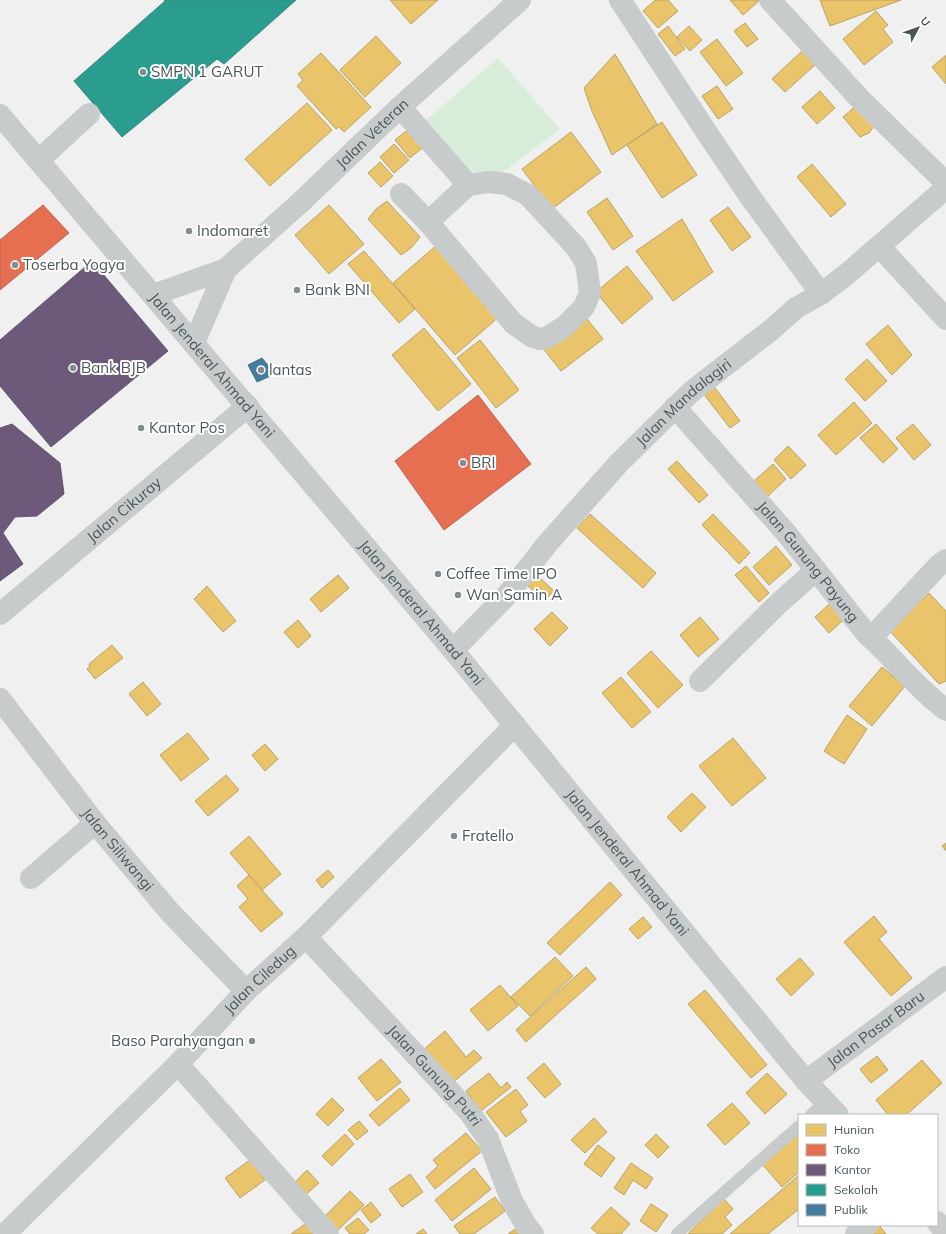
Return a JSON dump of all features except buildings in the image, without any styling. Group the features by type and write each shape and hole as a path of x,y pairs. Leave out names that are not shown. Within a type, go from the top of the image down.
{"main road":[{"name":"Jalan Jenderal Ahmad Yani","path":"0,115 248,406 453,650 806,1081 825,1111"},
{"path":"938,1223 946,1233"}],"street":[{"name":"Jalan Veteran","path":"154,295 226,270 308,196 400,107 520,0"},
{"path":"620,0 751,198 821,294"},
{"path":"770,0 859,98 946,183"},
{"path":"400,107 468,186"},
{"path":"38,160 88,114"},
{"path":"401,194 428,222 513,323 531,336 540,339 546,338 564,327 584,306 590,293 586,263 576,247 528,195 507,184 489,182 468,186 428,222"},
{"name":"Jalan Mandalagiri","path":"453,650 508,594 547,544 618,464 691,392 771,330 796,308 821,294 847,274 946,188"},
{"path":"880,246 946,319"},
{"name":"Jalan Veteran","path":"194,343 226,270"},
{"name":"Jalan Cikuray","path":"0,614 248,406"},
{"name":"Jalan Gunung Payung","path":"675,407 787,534 865,632 934,701 946,710"},
{"path":"871,638 939,565 946,560"},
{"path":"700,681 778,604 816,570"},
{"name":"Jalan Siliwangi","path":"0,699 95,823 169,911 246,991"},
{"name":"Jalan Ciledug","path":"5,1234 178,1064 246,991 306,937 515,725"},
{"path":"31,878 95,823"},
{"name":"Jalan Gunung Putri","path":"306,937 470,1113 488,1139 512,1201 527,1227 533,1234"},
{"name":"Jalan Pasar Baru","path":"806,1081 946,977"},
{"path":"178,1064 328,1234"},
{"path":"856,1234 866,1226"}],"lane":[{"path":"677,1234 798,1127"}],"green space":[{"path":"498,58 560,129 497,177 470,171 424,122"}],"place":[{"name":"SMPN 1 GARUT","path":"143,72"},
{"name":"Indomaret","path":"189,231"},
{"name":"Toserba Yogya","path":"15,265"},
{"name":"Bank BNI","path":"297,290"},
{"name":"Bank BJB","path":"73,368"},
{"name":"lantas","path":"261,370"},
{"name":"Kantor Pos","path":"141,428"},
{"name":"BRI","path":"463,463"},
{"name":"Coffee Time IPO","path":"438,574"},
{"name":"Wan Samin A","path":"458,595"},
{"name":"Fratello","path":"454,836"},
{"name":"Baso Parahyangan","path":"252,1041"}]}
